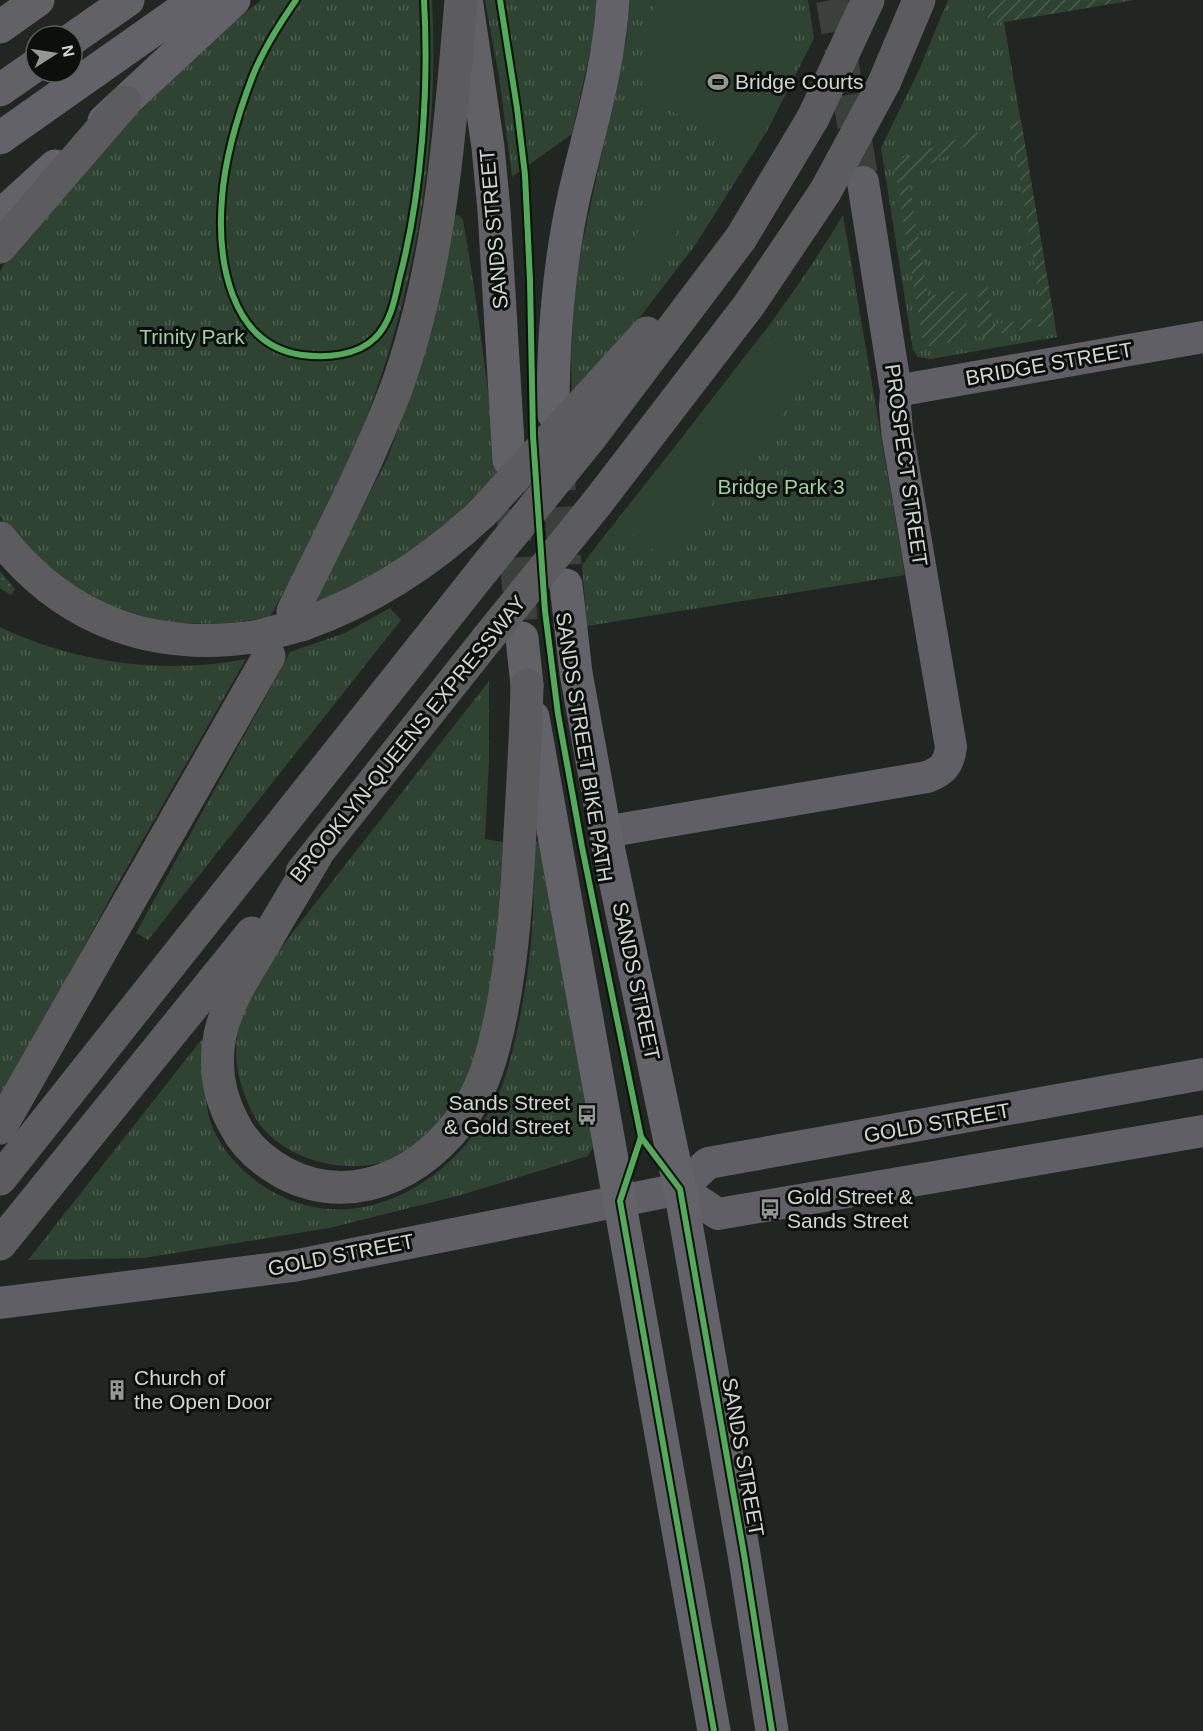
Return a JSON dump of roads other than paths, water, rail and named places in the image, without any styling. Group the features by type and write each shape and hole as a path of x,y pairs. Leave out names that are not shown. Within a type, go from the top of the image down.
{"highway":[{"path":"298,618 373,447 414,331 439,211 449,141 461,0"},
{"name":"BROOKLYN-QUEENS EXPRESSWAY","path":"0,1179 590,438 716,272 746,228 813,118 868,0"},
{"name":"BROOKLYN-QUEENS EXPRESSWAY","path":"0,1244 204,990 316,856 597,503 749,305 825,192 884,83 919,0"},
{"path":"0,247 125,102"},
{"path":"4,1121 57,1030 264,646 298,618 359,602 390,585 456,537 482,513 632,348 672,309 716,272"},
{"path":"0,538 17,558 54,590 70,602 116,626 142,634 185,641 217,641 264,646"},
{"path":"316,856 243,979 228,1010 220,1035 217,1059 219,1080 225,1108 238,1132 254,1152 271,1166 312,1184 330,1188 355,1187 376,1183 399,1174 439,1144 460,1120 487,1071 505,995 514,925 526,737 527,685"}],"main road":[{"path":"0,27 38,0"},
{"path":"84,31 128,0"},
{"name":"SANDS STREET","path":"466,0 488,147 494,210 509,460"},
{"path":"553,413 554,344 562,260 574,197 606,63 612,0"},
{"path":"0,216 125,102 215,5"},
{"path":"0,138 215,5"},
{"path":"0,90 24,73"},
{"name":"SANDS STREET","path":"566,585 576,674 605,832 680,1189 744,1554 772,1731"},
{"path":"522,638 527,685 714,1731"}],"street":[{"name":"PROSPECT STREET","path":"605,832 927,777 944,768 949,759 951,747 897,431 896,391 863,182"},
{"name":"BRIDGE STREET","path":"896,391 1203,337"},
{"name":"GOLD STREET","path":"0,1303 293,1266 680,1189 708,1163 1203,1074"},
{"path":"680,1189 718,1214 1203,1131"}],"tunnel":[{"path":"832,0 863,182"},
{"path":"557,458 565,565"},
{"path":"509,460 521,620"}],"place":[{"name":"Bridge Courts","path":"718,82"},
{"name":"Sands Street & Gold Street","path":"587,1115"},
{"name":"Gold Street & Sands Street","path":"770,1209"},
{"name":"Church of the Open Door","path":"117,1390"}],"park label":[{"name":"Trinity Park","path":"192,337"},
{"name":"Bridge Park 3","path":"781,487"}]}
